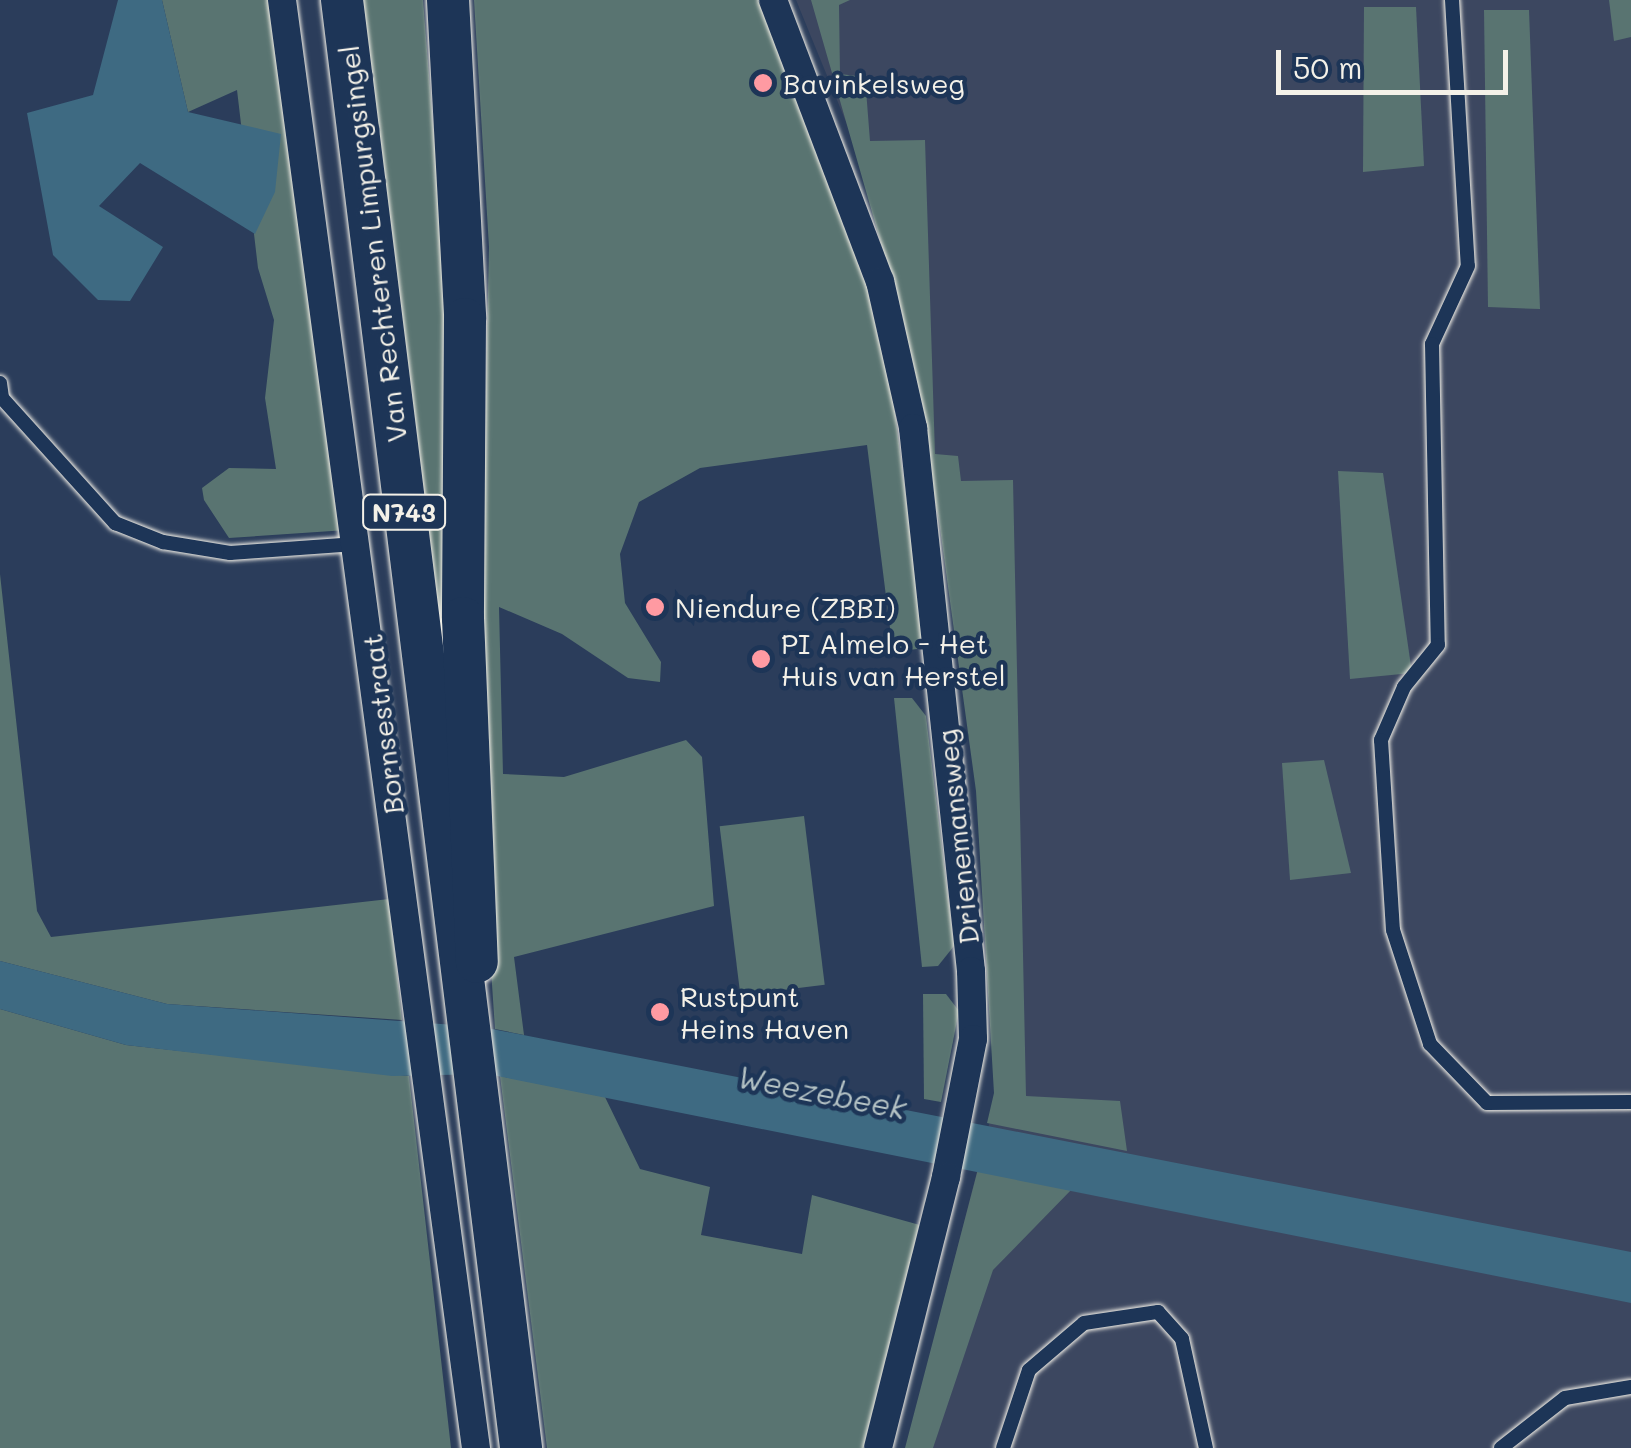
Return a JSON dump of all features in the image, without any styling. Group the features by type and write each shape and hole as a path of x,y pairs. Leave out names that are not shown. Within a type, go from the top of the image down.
{"main road":[{"name":"Van Rechteren Limpurgsingel","path":"342,0 436,805 474,1022 521,1448"},
{"name":"Van Rechteren Limpurgsingel","path":"448,0 466,320 463,618 480,895 474,1022"}],"street":[{"name":"Bornsestraat","path":"282,0 361,543 416,1019 476,1448"},
{"name":"Drienemansweg","path":"773,0 880,281 913,428 971,971 973,1039 946,1178 878,1448"}],"lane":[{"path":"1452,0 1468,266 1432,344 1438,645 1404,686 1381,740 1393,930 1430,1044 1487,1102 1631,1102"},
{"path":"0,383 2,398 115,522 163,542 230,552 361,543"},
{"path":"1003,1448 1029,1370 1084,1322 1158,1312 1182,1339 1206,1448"},
{"path":"1501,1448 1565,1398 1631,1387"}],"shaded area":[{"path":"118,0 162,0 188,112 281,134 275,192 255,234 140,163 99,206 163,247 130,301 98,300 53,255 27,113 93,95"},
{"path":"796,0 1631,0 1631,1448 906,1448 1010,1043 934,445 894,239"},
{"path":"0,961 167,1004 482,1027 1631,1252 1631,1303 487,1074 392,1076 126,1045 0,1009"}],"green space":[{"path":"162,0 270,0 347,530 229,538 204,500 202,488 229,468 276,469 265,398 274,320 258,268 237,90 188,112"},
{"path":"356,0 423,0 449,325 444,739"},
{"path":"474,0 760,0 864,261 891,381 925,648 893,652 867,445 700,468 639,502 620,554 625,603 661,662 660,682 628,678 562,634 499,607 503,774 564,777 686,740 702,757 714,906 514,957 524,1035 495,1029 478,775 489,247"},
{"path":"811,0 850,0 839,5 840,74 865,77 870,141 925,140 935,454 958,456 961,481 1013,480 1026,1096 1120,1101 1127,1151 987,1123 994,1093 976,791 939,521 895,292"},
{"path":"1609,0 1631,0 1631,37 1614,41"},
{"path":"1364,7 1416,7 1424,166 1363,172"},
{"path":"1484,10 1529,10 1540,309 1488,307"},
{"path":"1338,471 1383,473 1412,673 1350,679"},
{"path":"0,574 37,911 51,937 389,899 402,1020 167,1004 0,961"},
{"path":"894,698 912,698 926,716 954,946 938,966 922,967"},
{"path":"1324,760 1351,873 1290,880 1282,763"},
{"path":"804,816 825,985 740,995 720,826"},
{"path":"923,994 946,994 959,1011 941,1102 924,1099"},
{"path":"0,1009 126,1045 409,1076 451,1448 0,1448"},
{"path":"500,1076 605,1097 640,1169 710,1187 701,1235 802,1254 812,1195 927,1227 868,1448 547,1448"},
{"path":"978,1169 1073,1188 993,1270 933,1448 905,1448"}],"place":[{"name":"Bavinkelsweg","path":"763,83"},
{"name":"Niendure (ZBBI)","path":"655,607"},
{"name":"PI Almelo - Het Huis van Herstel","path":"761,659"},
{"name":"Rustpunt Heins Haven","path":"660,1012"}],"water label":[{"name":"Weezebeek","path":"822,1092"}]}
